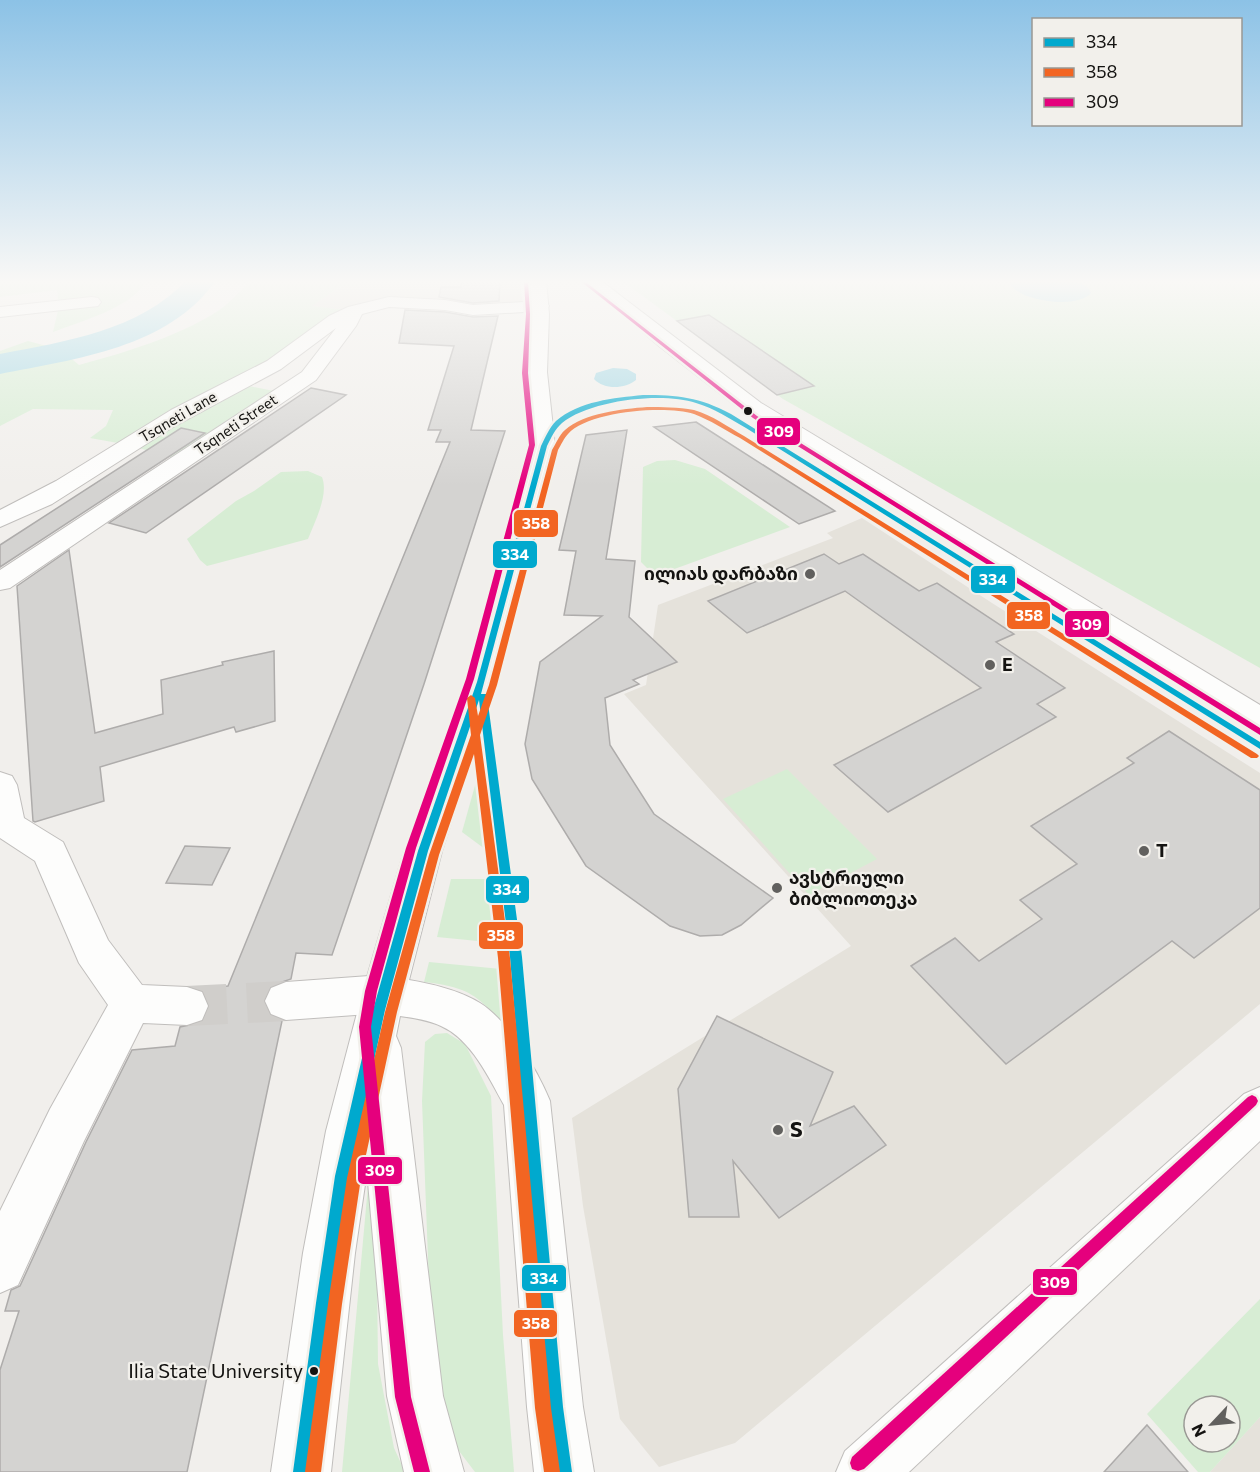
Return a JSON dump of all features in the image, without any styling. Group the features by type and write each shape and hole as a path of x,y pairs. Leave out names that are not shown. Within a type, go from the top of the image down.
{"main road":[{"name":"Tsqneti Lane","path":"0,519 82,478 166,421 274,365 296,349"},
{"name":"Tsqneti Street","path":"0,582 309,376 330,349"},
{"path":"300,1472 329,1254 350,1131 423,851 481,682 544,446 537,372 538,349"},
{"path":"675,349 753,408 1260,720"},
{"path":"0,785 7,825 50,852 93,951 131,1003"},
{"path":"286,1001 380,1011 443,1007 470,1020 502,1059 527,1101 555,1407 564,1472"},
{"path":"131,1003 186,1006"},
{"path":"0,1267 67,1125 131,1003"},
{"path":"380,1011 415,1396 434,1472"},
{"path":"866,1472 1260,1110"},
{"path":"555,1407 577,1472"}],"shaded area":[{"path":"862,518 1260,773 1260,1004 735,1443 659,1467 620,1419 583,1206 572,1118 851,946 624,694 646,685 658,605 833,538 827,533"},
{"path":"1260,1417 1260,1472 1210,1472 1226,1454 1242,1454 1242,1437"}],"green space":[{"path":"6,349 51,349 0,359 0,351"},
{"path":"133,349 295,349 239,384 284,393 183,461 129,445 90,438 106,426 113,410 33,409 0,426 0,370 67,355 79,365"},
{"path":"715,349 1260,349 1260,668 783,399"},
{"path":"675,460 705,469 790,527 655,576 641,562 643,467 657,461"},
{"path":"308,471 322,477 324,492 308,539 207,566 200,560 187,539 236,501 281,472"},
{"path":"483,757 489,852 462,832"},
{"path":"787,769 877,859 809,895 723,799"},
{"path":"451,879 492,879 498,943 437,937"},
{"path":"429,962 501,969 505,1028 487,1007 470,994 451,987 424,982"},
{"path":"447,1033 465,1044 491,1096 503,1335 514,1472 475,1472 459,1451 441,1415 432,1363 422,1101 425,1042 435,1034"},
{"path":"375,1109 378,1364 394,1448 405,1472 342,1472"},
{"path":"1260,1299 1260,1417 1242,1437 1242,1394 1182,1394 1182,1454 1147,1414"},
{"path":"1182,1454 1226,1454 1210,1472 1198,1472"}],"water":[{"path":"613,368 627,369 636,374 636,380 621,387 609,387 594,379 596,373"}],"building":[{"path":"453,349 490,349 471,430 505,431 424,684 332,955 296,953 291,979 270,986 263,1000 269,1015 282,1021 187,1472 0,1472 0,1370 19,1311 5,1311 11,1290 20,1286 86,1142 132,1050 175,1046 180,1027 203,1022 210,1007 204,991 197,988 228,986 450,442 436,442 441,430 428,430"},
{"path":"714,349 759,349 814,386 777,395"},
{"path":"311,388 346,395 146,533 109,523"},
{"path":"696,422 835,511 799,524 654,427"},
{"path":"181,428 205,433 0,567 0,545"},
{"path":"627,430 606,559 635,561 629,617 677,662 633,680 639,684 605,698 610,745 654,814 773,898 741,925 722,935 700,936 670,926 586,866 532,779 525,744 540,662 602,616 564,615 576,551 559,550 586,435"},
{"path":"69,550 95,733 163,714 161,680 223,665 222,662 274,651 275,721 236,732 234,727 100,767 104,801 35,822 33,821 17,586"},
{"name":"E","path":"824,554 839,564 863,554 919,591 937,583 1014,634 996,642 1065,688 1037,704 1056,717 888,812 834,765 981,688 845,591 747,633 708,601"},
{"path":"1169,731 1260,790 1260,908 1194,958 1172,941 1006,1064 911,966 955,938 979,961 1042,919 1020,900 1077,864 1031,826 1134,763 1127,758"},
{"path":"185,846 230,848 212,885 166,883"},
{"name":"S","path":"717,1016 833,1072 810,1126 854,1106 886,1145 779,1218 733,1161 739,1217 689,1217 678,1089"},
{"path":"1147,1425 1188,1472 1104,1472"}],"waterway":[{"path":"0,364 74,349"}],"tunnel":[{"path":"187,1006 286,1001"}],"transit line":[{"name":"309","path":"422,1472 403,1397 365,1027 371,991 411,848 470,679 532,445 525,373 526,349"},
{"name":"309","path":"668,349 755,417 1260,732"},
{"name":"334","path":"301,1472 342,1176 379,1010 423,851 481,682 544,446 559,422 586,407 604,402 643,397 694,400 715,408 1260,746"},
{"name":"358","path":"313,1472 354,1178 391,1012 434,855 493,685 555,450 567,431 593,418 647,409 680,410 706,417 742,437 1254,756"},
{"name":"334","path":"483,696 516,957 555,1407 564,1472"},
{"name":"358","path":"471,698 504,958 543,1408 552,1472"},
{"name":"309","path":"858,1463 1252,1101"}],"place":[{"name":"ილიას დარბაზი","path":"810,574"},
{"name":"E","path":"990,665"},
{"name":"T","path":"1144,851"},
{"name":"ავსტრიული ბიბლიოთეკა","path":"777,888"},
{"name":"S","path":"778,1130"},
{"name":"Ilia State University","path":"314,1371"}]}
